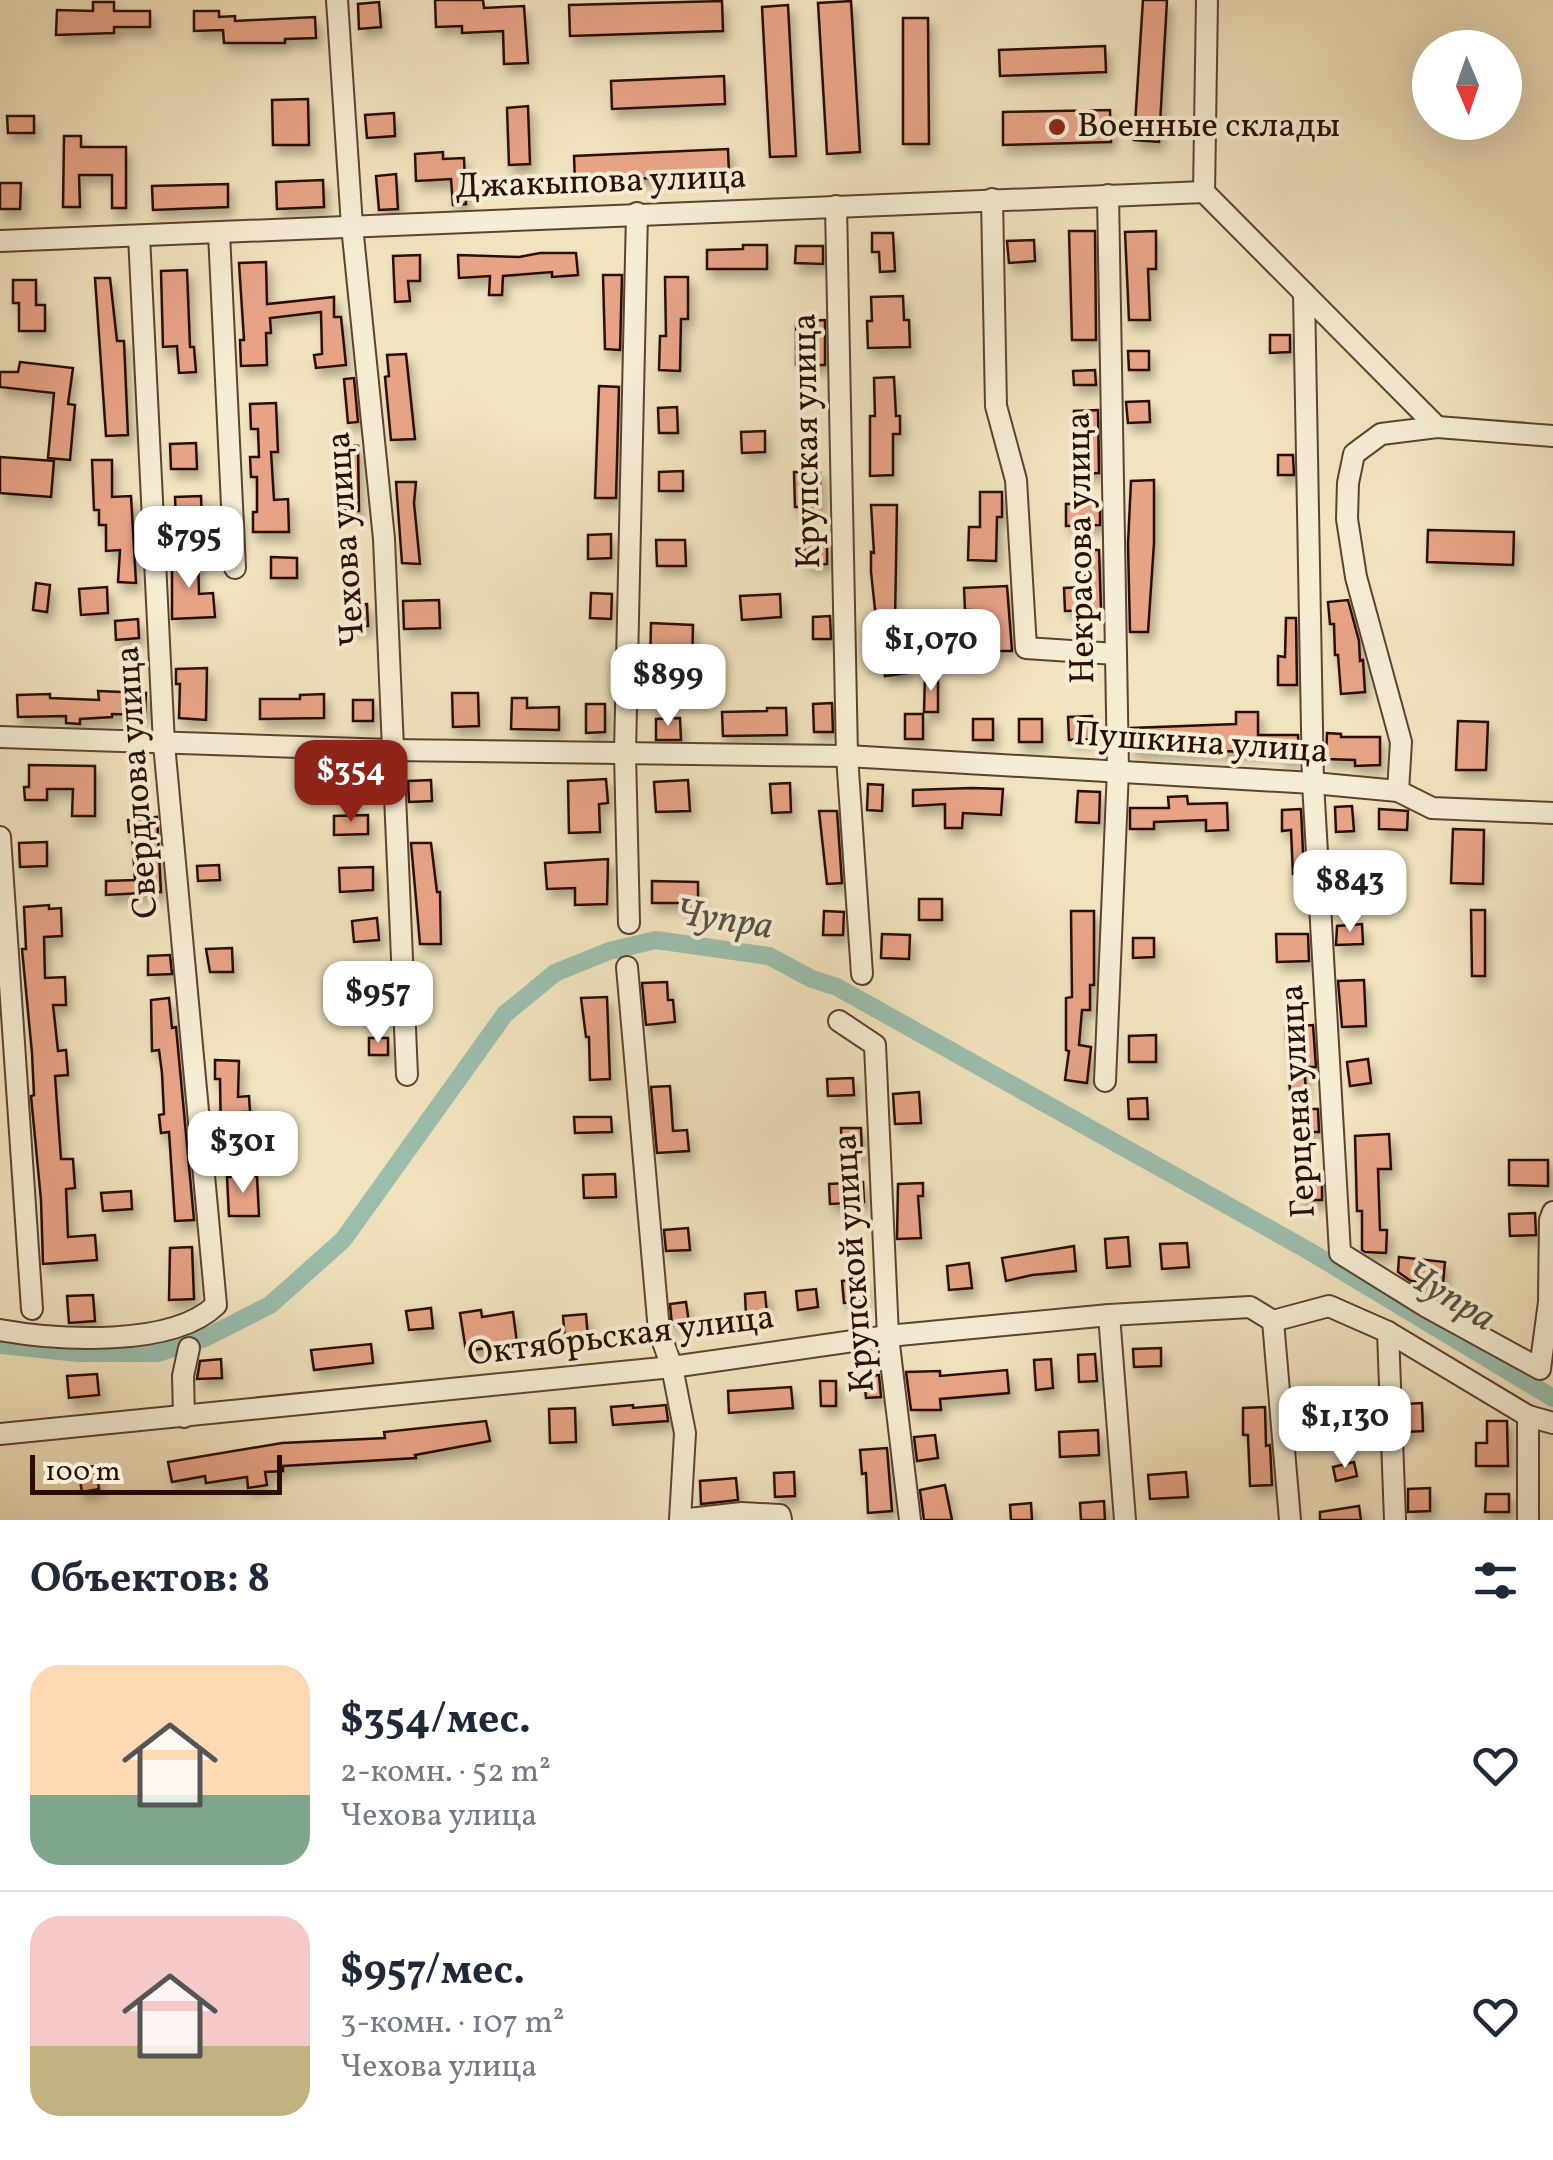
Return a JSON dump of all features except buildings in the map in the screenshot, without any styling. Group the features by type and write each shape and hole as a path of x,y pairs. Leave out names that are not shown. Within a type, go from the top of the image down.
{"street":[{"name":"Чехова улица","path":"336,0 352,226 384,539 407,1075"},
{"path":"1208,0 1204,192 1437,428"},
{"name":"Джакыпова улица","path":"0,241 1204,192"},
{"name":"Некрасова улица","path":"1105,1081 1118,769 1108,194"},
{"path":"992,200 996,406 1016,480 1026,648 1116,654"},
{"name":"Крупская улица","path":"836,206 847,756 862,974"},
{"path":"628,923 625,752 637,213"},
{"path":"219,232 236,568"},
{"name":"Свердлова улица","path":"0,1330 79,1339 164,1331 204,1317 216,1305 164,744 140,236"},
{"name":"Герцена улица","path":"1304,294 1313,783 1340,1253 1426,1307 1540,1368 1549,1302 1553,1212"},
{"path":"1398,791 1400,742 1356,577 1347,519 1354,454 1380,434 1437,428 1553,436"},
{"name":"Пушкина улица","path":"0,737 391,750 847,756 1118,769 1398,791 1432,808 1553,813"},
{"path":"0,836 32,1309"},
{"path":"627,967 659,1331 672,1368 685,1433 680,1520 742,1513 780,1515 780,1520"},
{"name":"Крупской улица","path":"839,1021 875,1046 888,1336 910,1520"},
{"path":"1290,1520 1273,1321 1329,1306 1388,1332 1528,1416 1553,1423"},
{"name":"Октябрьская улица","path":"0,1434 672,1368 888,1336 1109,1314 1250,1308 1273,1321"},
{"path":"1109,1314 1125,1520"},
{"path":"1388,1332 1394,1520"},
{"path":"184,1417 183,1376 190,1348"},
{"path":"1528,1416 1528,1520"}],"waterway":[{"name":"Чупра","path":"0,1345 79,1353 158,1353 205,1338 270,1305 343,1240 505,1014 555,973 609,951 656,940 769,956 812,979 837,987 1309,1251 1553,1398"}],"place":[{"name":"Военные склады","path":"1057,127"}]}
